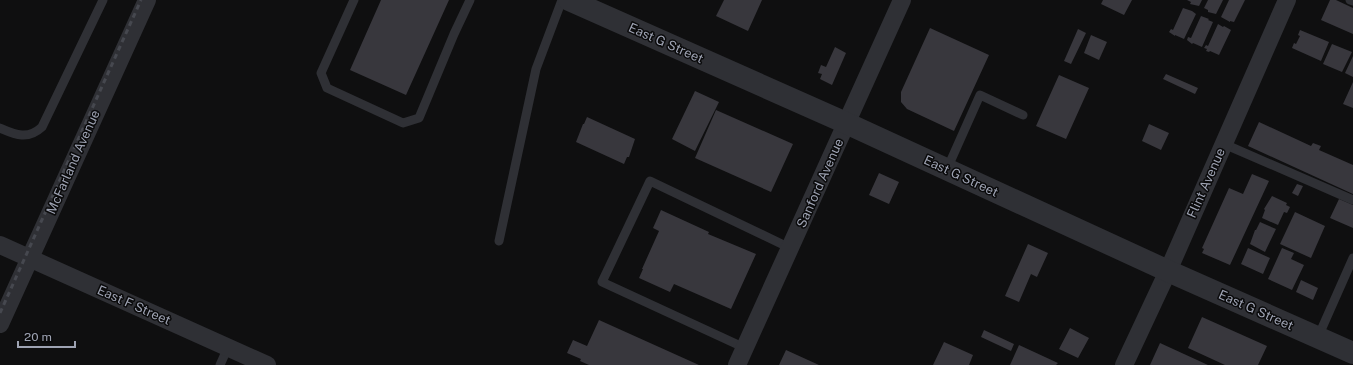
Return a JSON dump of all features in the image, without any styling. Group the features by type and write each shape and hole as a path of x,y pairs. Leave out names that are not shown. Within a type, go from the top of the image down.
{"street":[{"name":"McFarland Avenue","path":"0,324 147,0"},
{"name":"East G Street","path":"569,0 846,123 1168,270 1353,352"},
{"name":"Sanford Avenue","path":"738,365 902,0"},
{"name":"Flint Avenue","path":"1124,365 1168,270 1287,0"},
{"name":"East F Street","path":"0,246 267,365"}],"lane":[{"path":"0,128 18,135 37,132 42,127 103,0"},
{"path":"354,0 321,73 326,88 403,123 419,118 470,0"},
{"path":"499,241 536,70 562,0"},
{"path":"947,169 980,95 1024,115"},
{"path":"1224,144 1353,200"},
{"path":"745,348 602,282 650,181 790,248"},
{"path":"1318,337 1353,258"},
{"path":"220,365 228,347"}],"building":[{"path":"381,0 449,0 406,95 350,70"},
{"path":"724,0 762,0 748,31 716,16"},
{"path":"1103,0 1132,0 1124,15 1101,4"},
{"path":"1187,0 1202,0 1199,6 1190,4 1191,2"},
{"path":"1208,0 1223,0 1216,14 1208,12 1208,10 1204,8"},
{"path":"1229,0 1245,0 1234,22 1230,22 1221,17"},
{"path":"1330,0 1336,0 1353,8 1353,34 1321,20"},
{"path":"1183,8 1196,14 1184,39 1169,32 1171,29 1173,30"},
{"path":"1201,16 1213,22 1202,47 1193,43 1192,44 1187,40 1188,37 1191,38"},
{"path":"1218,24 1231,30 1219,55 1206,51 1207,49 1204,48 1206,45 1208,46"},
{"path":"930,28 989,55 954,131 907,109 901,102 901,92"},
{"path":"1078,29 1086,33 1071,64 1064,61"},
{"path":"1300,30 1329,42 1321,61 1292,48 1300,36 1298,35"},
{"path":"1091,35 1107,42 1099,60 1084,53"},
{"path":"1332,44 1352,52 1342,72 1323,64"},
{"path":"835,47 846,53 832,85 820,79 822,74 818,73 821,65 826,67"},
{"path":"1353,56 1353,77 1345,73"},
{"path":"1166,74 1198,88 1195,94 1163,79"},
{"path":"1059,75 1089,88 1066,139 1036,126"},
{"path":"1353,82 1353,108 1343,104"},
{"path":"695,91 719,102 695,151 672,139"},
{"path":"716,110 793,144 771,192 695,158"},
{"path":"587,117 635,139 629,157 627,157 624,164 576,142"},
{"path":"1259,122 1311,146 1313,143 1321,146 1319,150 1353,165 1353,194 1248,146"},
{"path":"1149,124 1169,133 1161,150 1142,141"},
{"path":"879,173 899,182 889,204 869,195"},
{"path":"1252,174 1269,181 1230,265 1202,253 1204,249 1202,248 1229,188 1243,194"},
{"path":"1297,184 1303,186 1298,196 1292,193"},
{"path":"1272,196 1287,203 1286,205 1290,207 1287,213 1284,212 1278,225 1262,218 1264,209"},
{"path":"1339,199 1353,205 1353,228 1330,218"},
{"path":"661,210 709,232 708,234 756,254 731,309 674,284 670,292 639,278 659,231 653,228"},
{"path":"1295,212 1325,226 1311,258 1280,244"},
{"path":"1260,222 1276,229 1265,252 1250,244 1255,230"},
{"path":"1028,244 1048,253 1037,277 1031,274 1019,302 1005,296"},
{"path":"1248,248 1270,258 1263,274 1241,264"},
{"path":"1282,248 1294,253 1291,259 1304,265 1292,290 1268,279"},
{"path":"1301,280 1318,288 1313,300 1296,292"},
{"path":"1202,317 1267,346 1258,365 1225,365 1188,348"},
{"path":"599,320 699,365 589,365 580,361 581,359 567,353 573,340 587,346"},
{"path":"1070,328 1089,338 1078,358 1059,349"},
{"path":"984,330 1014,344 1011,351 981,337"},
{"path":"944,342 973,355 969,365 933,365"},
{"path":"1160,343 1208,365 1150,365"},
{"path":"1019,345 1058,363 1056,365 1010,365"},
{"path":"786,350 819,365 779,365"}],"railway":[{"path":"0,313 141,0"}]}
